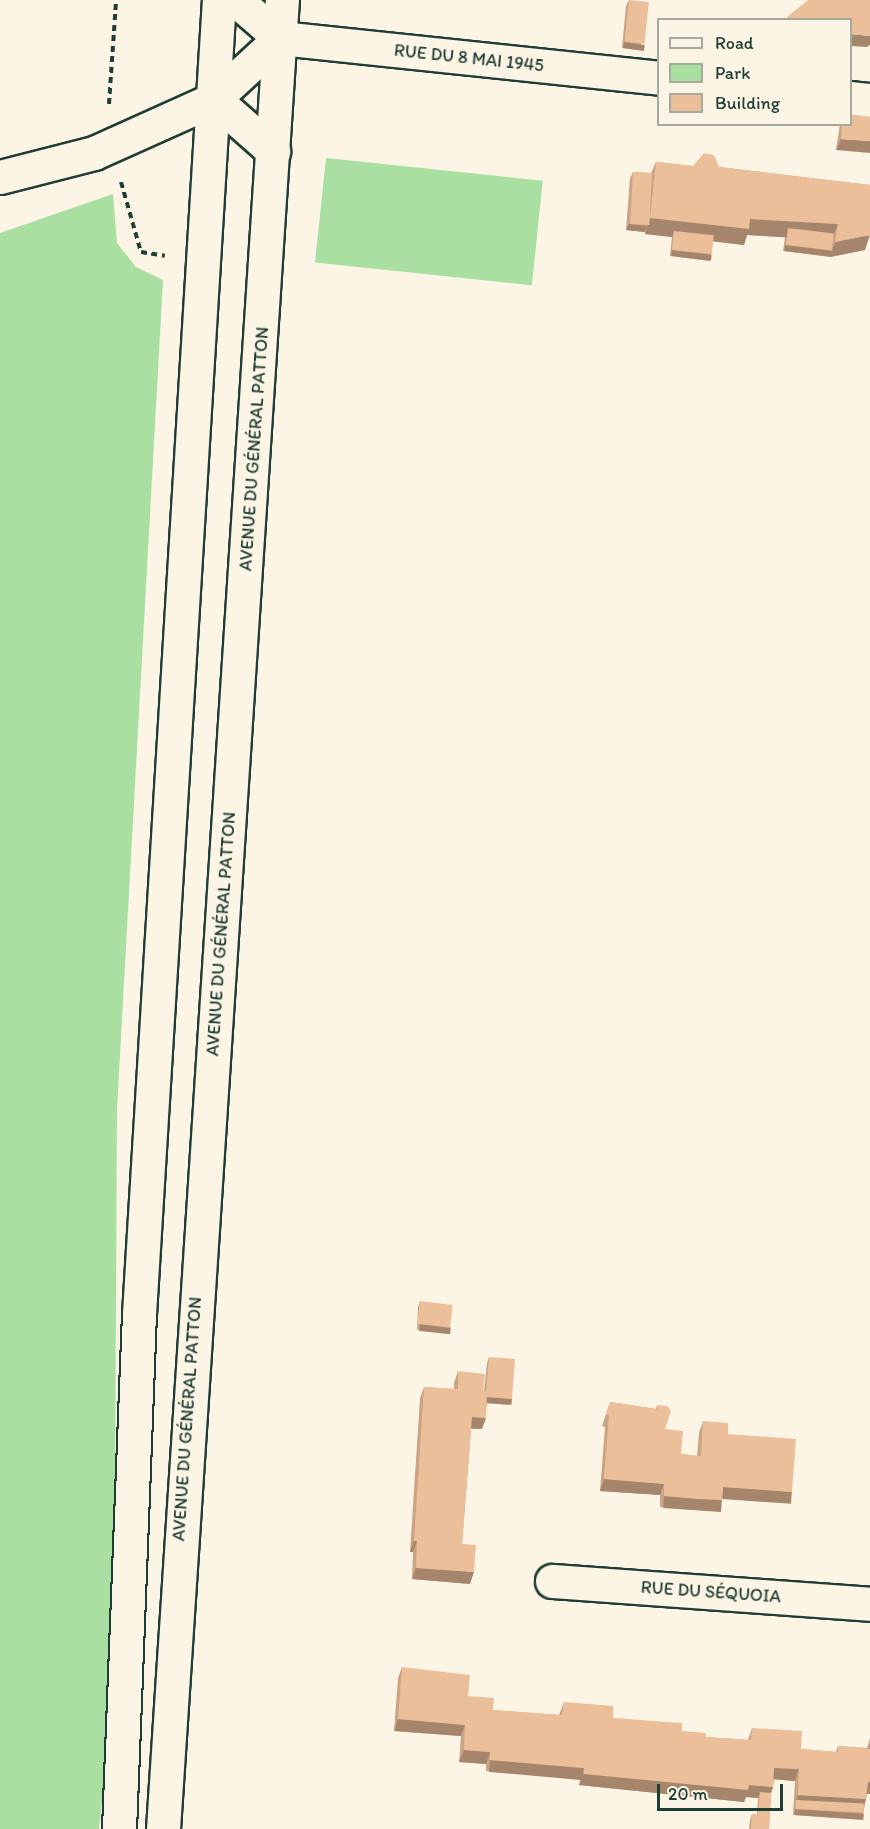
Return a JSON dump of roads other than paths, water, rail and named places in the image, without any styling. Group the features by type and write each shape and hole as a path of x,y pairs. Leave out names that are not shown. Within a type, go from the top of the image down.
{"main road":[{"path":"119,1829 139,1314 201,261 214,99 219,0"},
{"path":"0,177 111,146 214,99 280,38 236,0"},
{"name":"AVENUE DU GÉNÉRAL PATTON","path":"163,1829 282,0"},
{"name":"RUE DU 8 MAI 1945","path":"280,38 657,78"},
{"path":"852,98 870,100"},
{"path":"214,99 273,151"},
{"name":"RUE DU SÉQUOIA","path":"552,1581 870,1604"}]}
